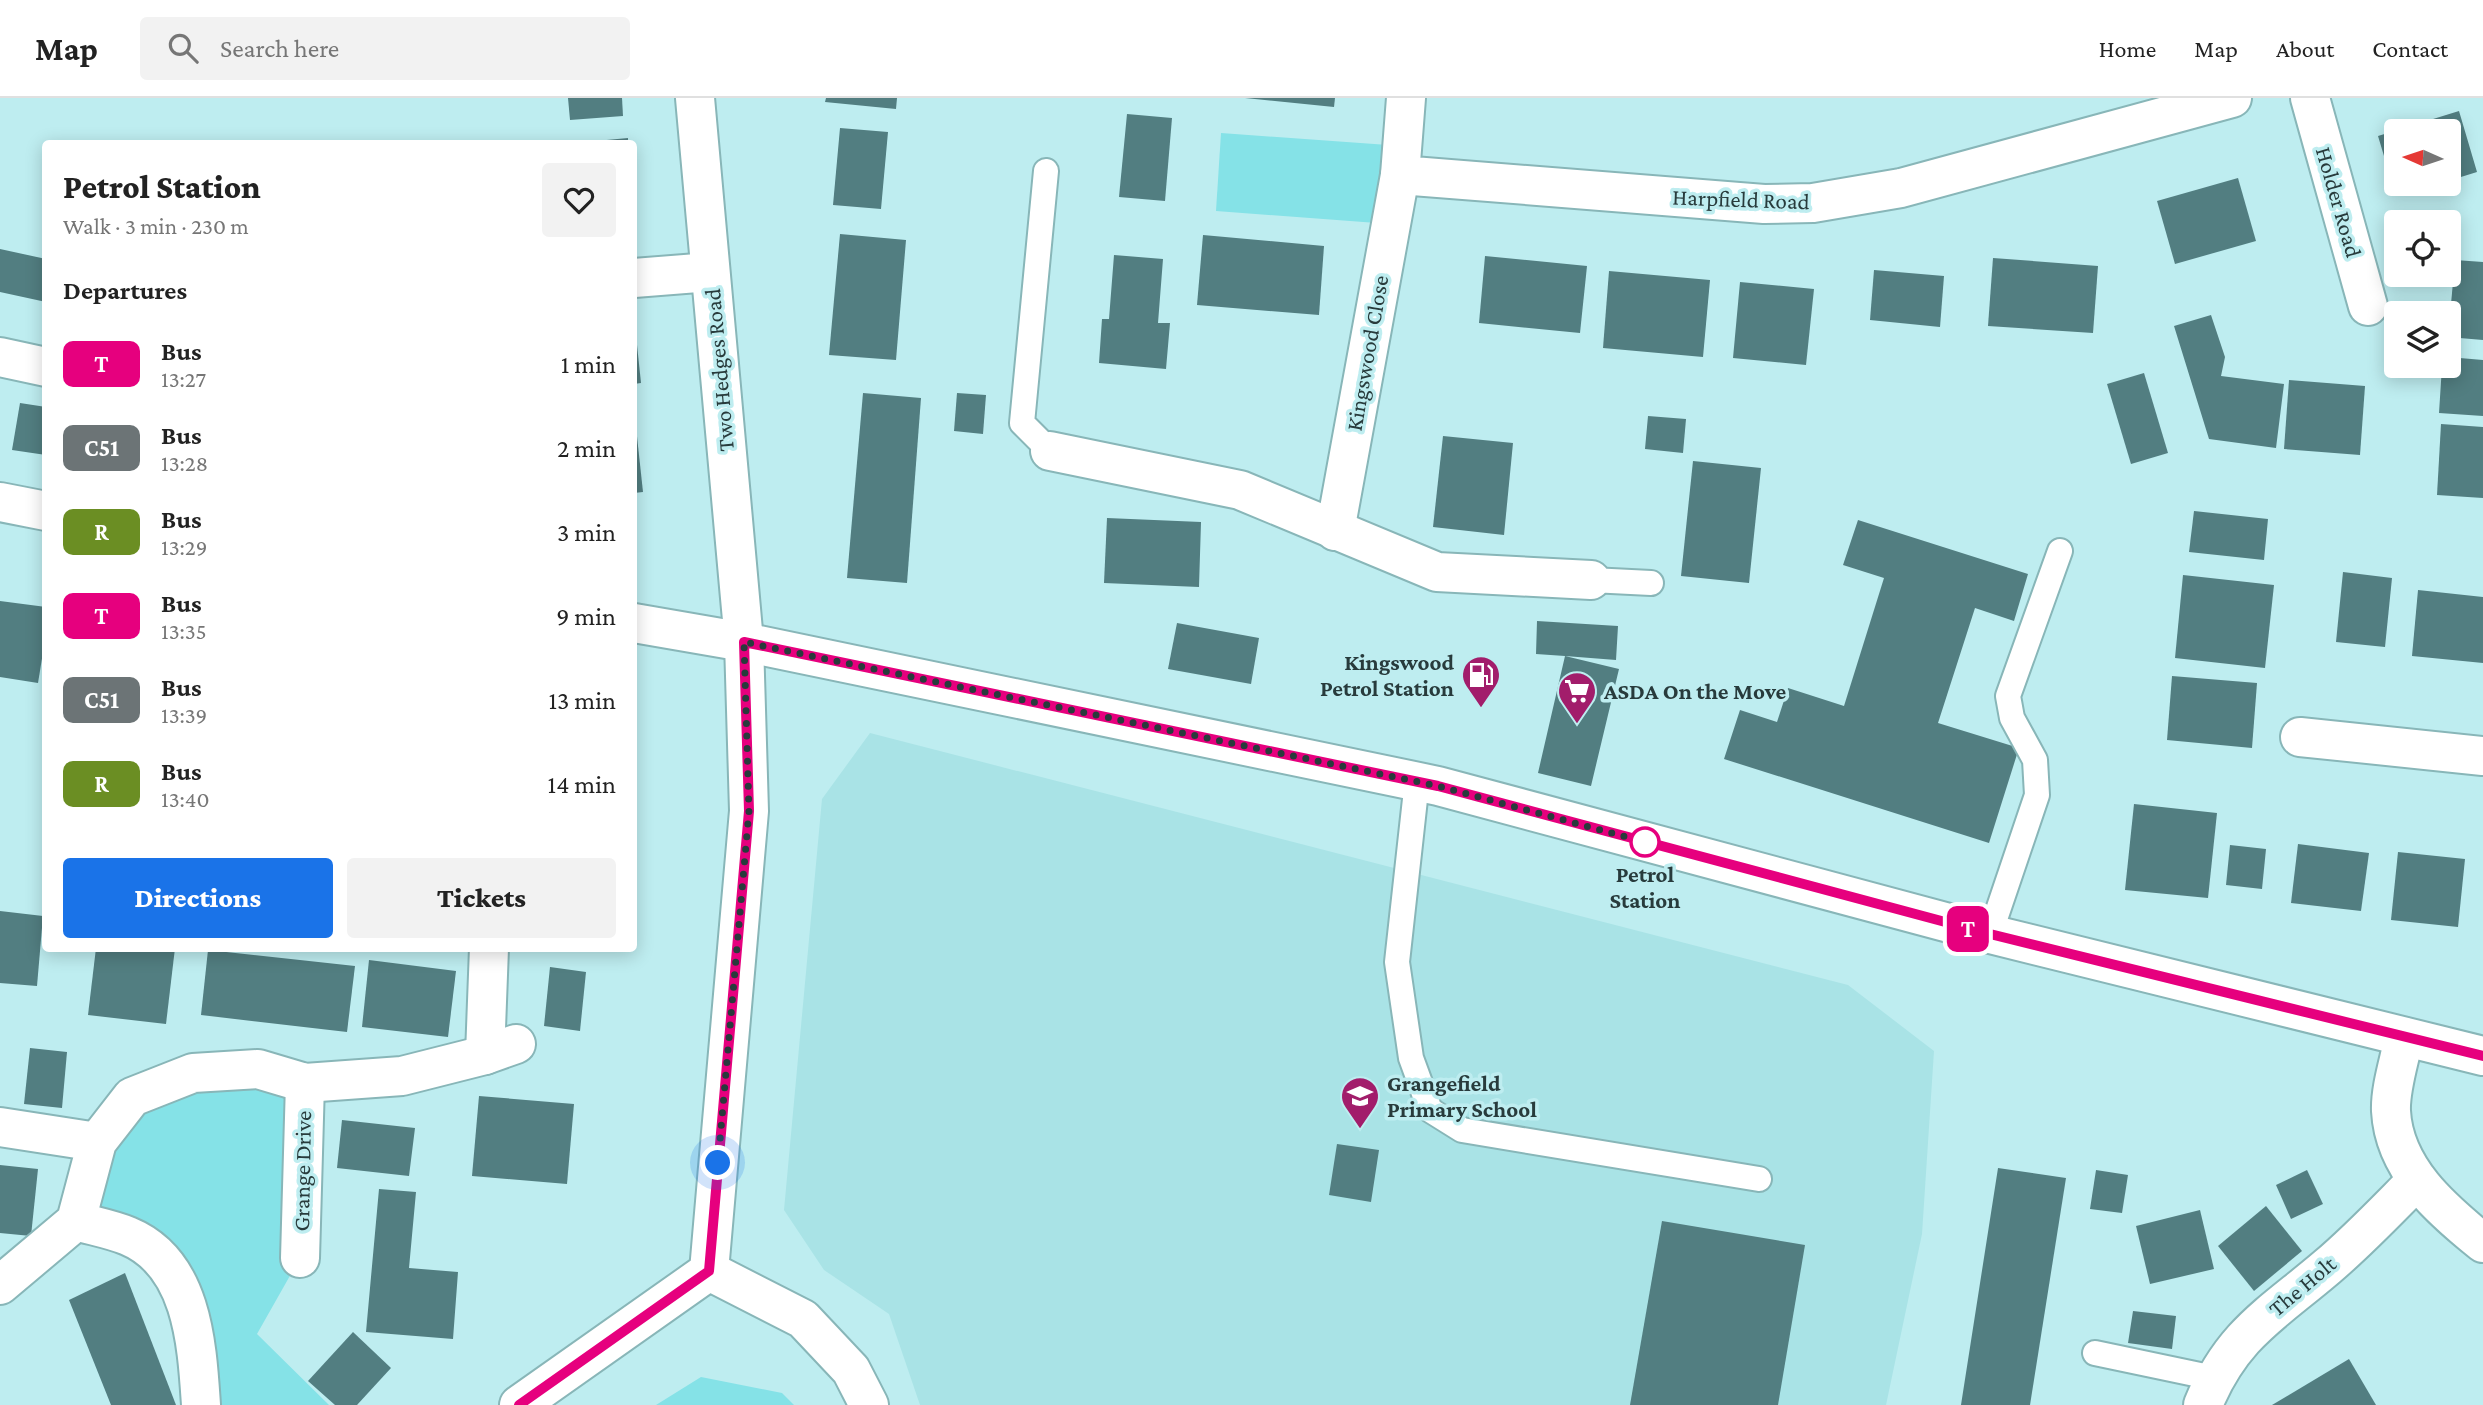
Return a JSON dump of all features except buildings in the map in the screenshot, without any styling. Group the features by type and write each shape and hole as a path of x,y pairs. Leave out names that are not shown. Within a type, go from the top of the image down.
{"street":[{"name":"Two Hedges Road","path":"695,98 744,642 749,811 709,1271"},
{"path":"1400,175 1406,98"},
{"name":"Harpfield Road","path":"1400,175 1764,204 1813,203 1901,188 2232,98"},
{"name":"Holder Road","path":"2310,98 2368,306"},
{"name":"Kingswood Close","path":"1335,531 1400,175"},
{"path":"637,278 710,272"},
{"path":"0,357 42,366"},
{"path":"1050,452 1240,490 1437,572 1591,580"},
{"path":"0,502 42,510"},
{"path":"637,623 744,642 1417,781 1990,934 2483,1056"},
{"path":"2300,737 2483,756"},
{"name":"Grange Drive","path":"76,1221 97,1142 132,1097 193,1073 258,1069 304,1083 402,1076 500,1050 489,952"},
{"path":"2404,1037 2391,1108 2400,1147 2417,1180 2445,1212 2483,1244"},
{"name":"Grange Drive","path":"300,1258 304,1083"},
{"path":"0,1127 97,1142"},
{"name":"The Holt","path":"2208,1392 2244,1336 2328,1266 2417,1180"},
{"path":"0,1285 76,1221 130,1236 166,1263 187,1303 197,1353 201,1405"},
{"path":"519,1405 709,1271 803,1320 851,1370 869,1405"}],"lane":[{"path":"1046,171 1022,423 1050,452"},
{"path":"1990,934 2037,795 2035,760 2012,718 2008,696 2060,551"},
{"path":"1591,580 1651,583"},
{"path":"1417,781 1397,962 1411,1058 1430,1110 1462,1130 1759,1179"},
{"path":"2095,1353 2208,1392"}],"shaded area":[{"path":"1221,133 1402,146 1390,224 1216,211"},
{"name":"Grangefield Primary School","path":"870,733 1848,985 1934,1051 1922,1234 1886,1405 920,1405 889,1314 824,1270 784,1210 822,799"},
{"path":"305,1083 300,1258 257,1334 329,1405 201,1405 166,1263 76,1221 132,1097"},
{"path":"701,1377 782,1393 794,1405 656,1405"}],"bus line":[{"name":"T","path":"519,1405 709,1271 749,811 744,642 1438,786 1990,934 2483,1056"}],"place":[{"name":"Kingswood Petrol Station","path":"1481,709"},
{"name":"ASDA On the Move","path":"1577,725"},
{"name":"Petrol Station","path":"1645,842"},
{"name":"Grangefield Primary School","path":"1360,1130"}],"route":[{"path":"718,1163 749,811 744,642 1438,786 1645,842"}]}
